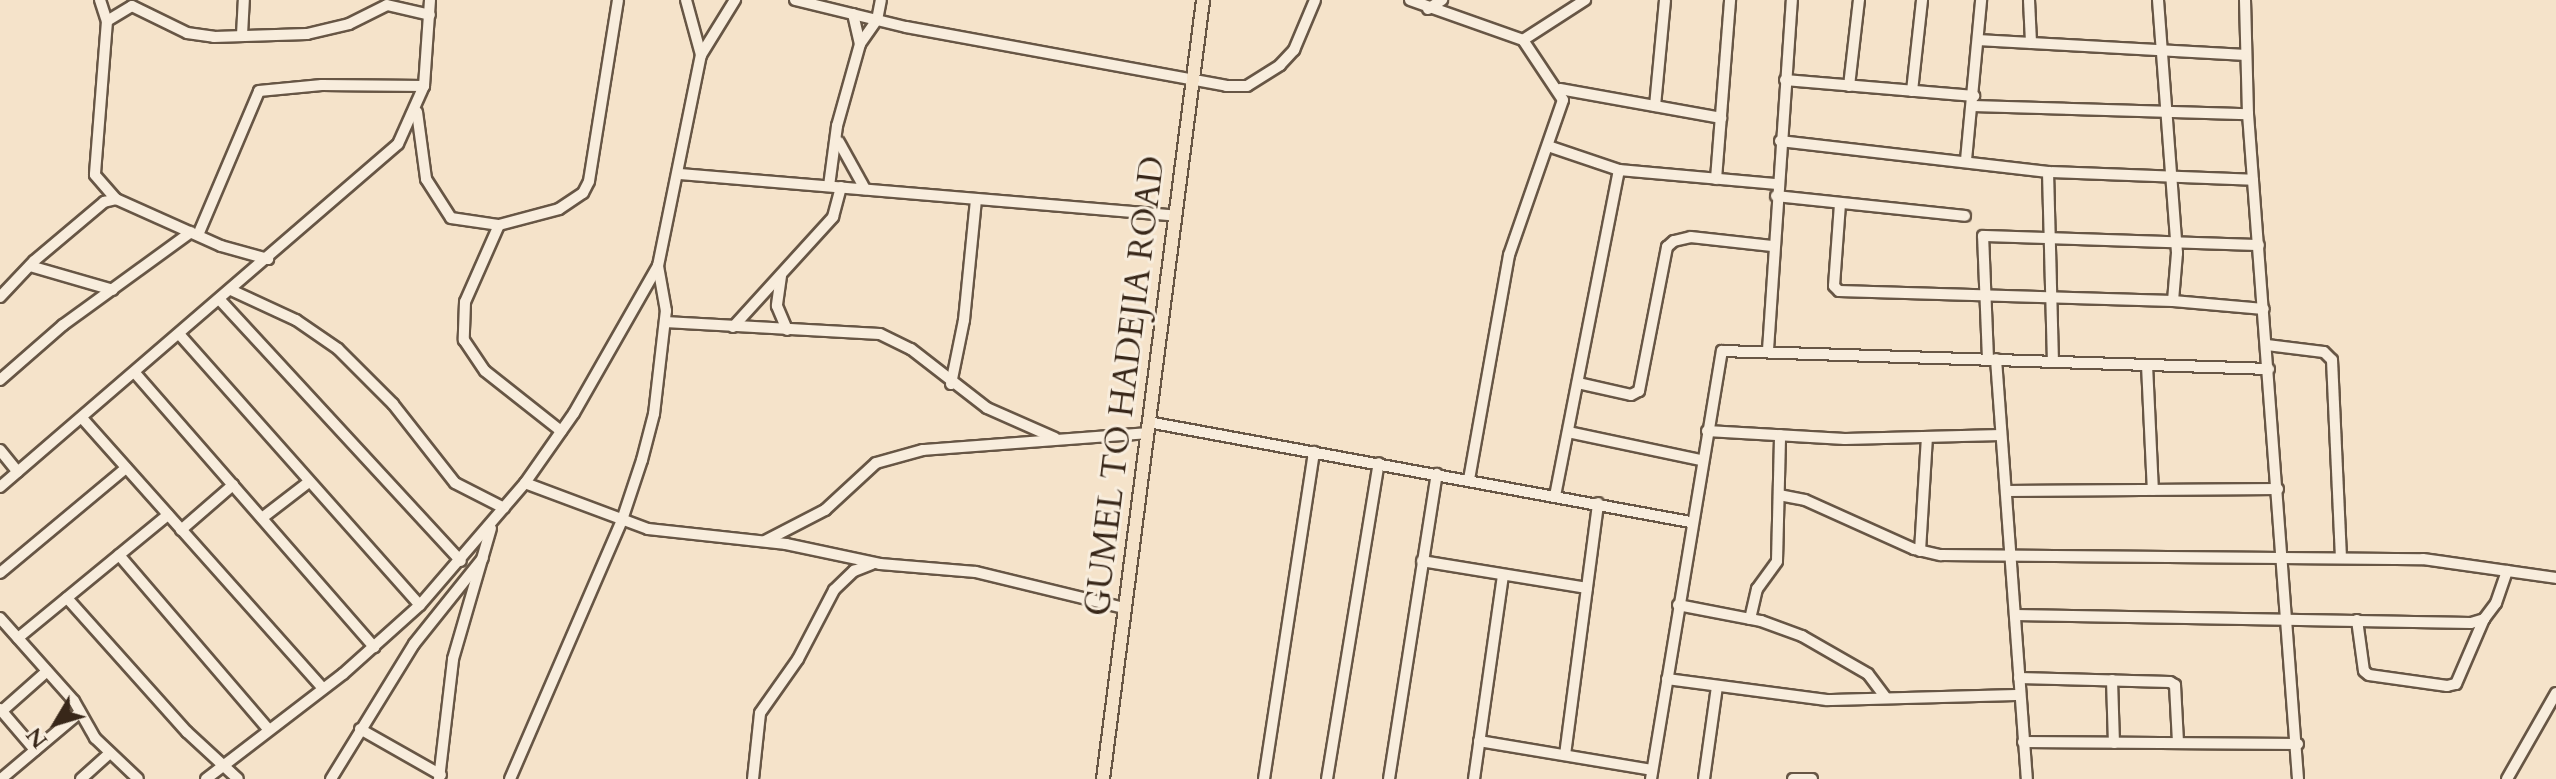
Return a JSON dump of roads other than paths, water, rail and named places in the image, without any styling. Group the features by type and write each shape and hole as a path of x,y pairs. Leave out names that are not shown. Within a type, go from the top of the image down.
{"main road":[{"name":"GUMEL TO HADEJIA ROAD","path":"1103,779 1203,0"}],"street":[{"path":"100,0 107,21 93,165 95,175 116,199 194,234 268,259"},
{"path":"242,35 244,0"},
{"path":"0,487 374,170 398,144 417,110 424,86 430,0"},
{"path":"417,110 426,179 444,212 465,222 499,225 549,213 583,193 618,0"},
{"path":"686,0 701,55"},
{"path":"206,779 374,647 420,605 525,483 561,431 658,266 701,55 735,0"},
{"path":"795,0 877,20 1193,80 1247,86 1280,65 1294,50 1315,0"},
{"path":"733,327 833,217 839,142 837,126 860,44 877,20 881,0"},
{"path":"1410,0 1428,9 1523,40 1560,89 1563,100 1509,255 1469,480"},
{"path":"1428,9 1442,0"},
{"path":"1523,40 1585,0"},
{"path":"1655,106 1665,0"},
{"path":"1716,179 1730,0"},
{"path":"1768,350 1772,246 1792,0"},
{"path":"1849,86 1859,0"},
{"path":"1912,91 1922,0"},
{"path":"1966,160 1981,0"},
{"path":"2029,0 2031,43"},
{"path":"2158,0 2159,48 2176,241 2173,301"},
{"path":"2245,0 2248,114 2298,744 2298,779"},
{"path":"107,21 134,3 201,37 333,29 387,5 430,15"},
{"path":"853,14 860,44"},
{"path":"1978,40 2246,55"},
{"path":"1785,80 1912,91 1973,101 2164,114 2248,114"},
{"path":"0,380 113,290 194,234 259,91 308,85 424,86"},
{"path":"1560,89 1721,118"},
{"path":"1780,141 1966,160 1985,167 2253,180"},
{"path":"839,142 865,189"},
{"path":"1548,146 1619,170 1777,184"},
{"path":"1555,496 1619,170"},
{"path":"2048,172 2049,237 2055,297 2053,361"},
{"path":"679,174 1175,216"},
{"path":"1776,196 1965,216"},
{"path":"0,297 30,266 104,202 116,199"},
{"path":"951,384 964,320 976,200"},
{"path":"1840,204 1834,286 1839,291 2173,301 2264,309"},
{"path":"499,225 465,302 464,340 485,371 561,431"},
{"path":"2027,779 2006,491 1984,295 1983,236 2259,245"},
{"path":"1578,383 1631,395 1639,391 1667,247 1674,241 1691,237 1772,246"},
{"path":"30,266 113,290"},
{"path":"510,779 622,520 654,414 665,322 658,266"},
{"path":"782,274 777,306 787,330"},
{"path":"231,290 296,320 338,349 393,404 455,483 504,508"},
{"path":"220,300 461,561"},
{"path":"665,322 880,334 898,340 951,384 1014,423 1055,438"},
{"path":"180,335 420,605"},
{"path":"2267,345 2324,352 2332,360 2341,557"},
{"path":"1479,741 1652,774 1690,522 1722,351 1768,350 2269,369"},
{"path":"2147,365 2153,490"},
{"path":"135,373 374,647"},
{"path":"82,418 321,686"},
{"path":"765,541 825,510 876,463 923,450 1148,428 1379,463 1690,522"},
{"path":"1707,431 1780,435 2001,435"},
{"path":"1568,432 1701,460"},
{"path":"1750,619 1757,589 1777,561 1780,435"},
{"path":"1920,551 1927,437"},
{"path":"0,450 18,472"},
{"path":"1264,779 1314,452"},
{"path":"1327,779 1379,463"},
{"path":"0,573 126,468"},
{"path":"1389,779 1437,474"},
{"path":"262,518 309,482"},
{"path":"525,483 648,529 765,541 874,563 976,572 1124,608"},
{"path":"181,530 233,485"},
{"path":"2006,491 2278,489"},
{"path":"1779,495 1805,500 1920,551 1993,558 2011,552 2423,559 2556,578"},
{"path":"1565,755 1598,503"},
{"path":"18,638 168,515"},
{"path":"360,729 440,777 453,659 493,522"},
{"path":"119,555 268,729"},
{"path":"333,778 414,644 483,558"},
{"path":"1422,561 1587,588"},
{"path":"753,779 760,713 798,659 834,590 854,571 874,563"},
{"path":"2357,620 2364,671 2369,675 2447,686 2456,684 2484,619 2496,603 2507,571"},
{"path":"1474,779 1503,576"},
{"path":"67,598 222,766 238,779"},
{"path":"1678,605 1750,619 1802,636 1868,674 1886,698"},
{"path":"2015,615 2287,623 2357,620 2471,623 2484,619"},
{"path":"0,618 74,701 78,714 110,753 138,779"},
{"path":"35,750 1,710 47,671"},
{"path":"2019,678 2175,685 2178,743"},
{"path":"1667,679 1827,700 2020,695"},
{"path":"2112,680 2114,743"},
{"path":"1704,779 1717,687"},
{"path":"2507,779 2556,693"},
{"path":"1,779 78,714"},
{"path":"2023,742 2298,744"},
{"path":"81,779 110,753"},
{"path":"1793,779 1812,779"}]}
